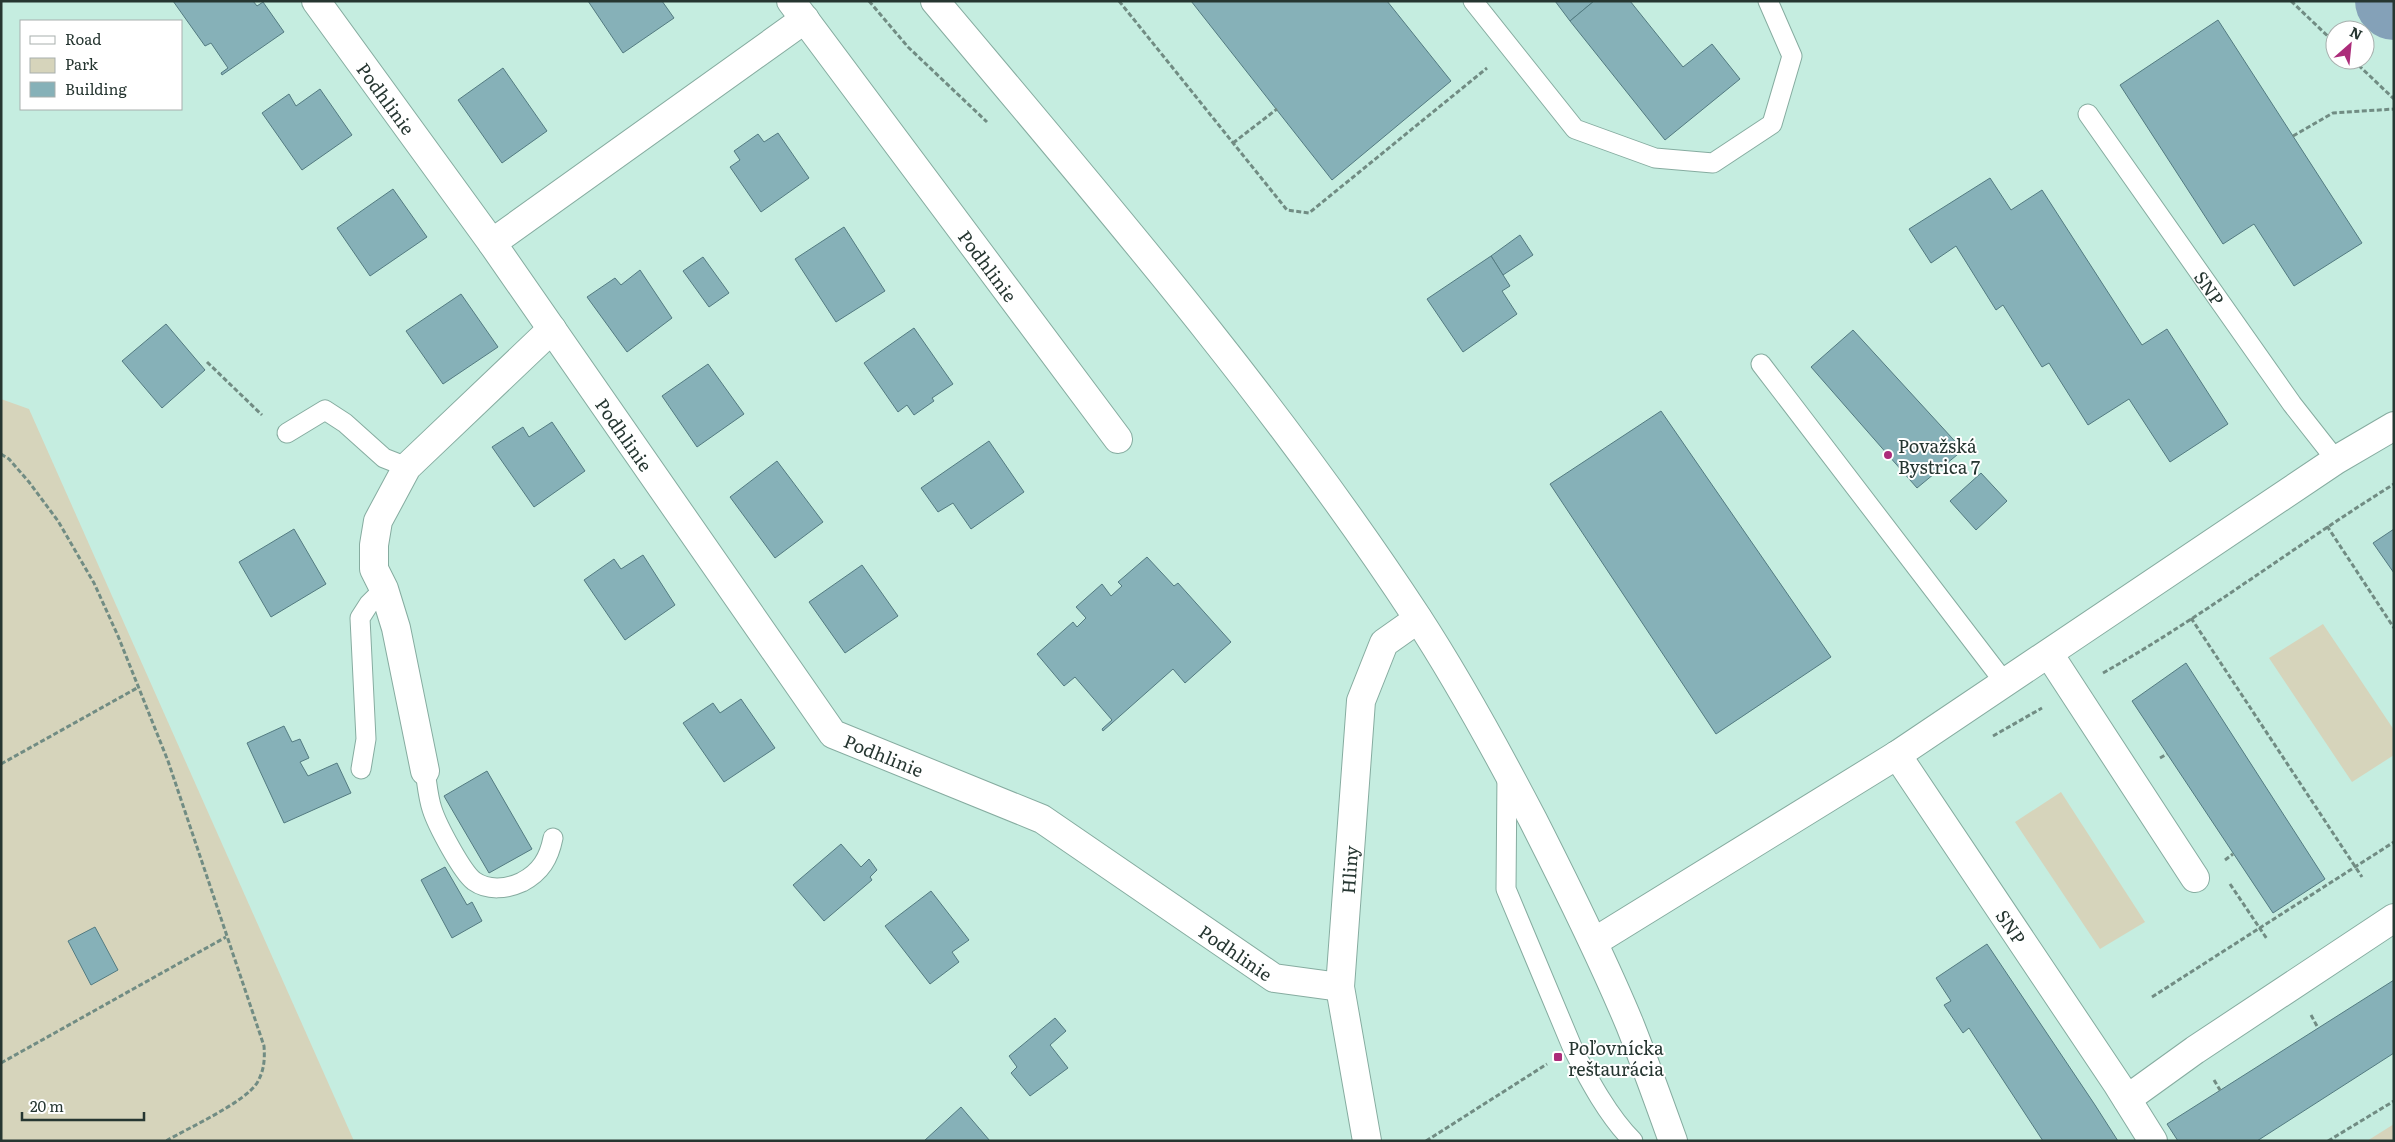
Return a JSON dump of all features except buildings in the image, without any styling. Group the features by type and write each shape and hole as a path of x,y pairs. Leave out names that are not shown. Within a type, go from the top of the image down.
{"street":[{"name":"Podhlinie","path":"316,1 492,243 833,734 1042,819 1274,978 1340,987"},
{"path":"935,1 1166,275 1326,483 1418,619 1468,700 1507,771 1594,942 1630,1025 1673,1141"},
{"name":"Podhlinie","path":"492,243 798,10 1118,439"},
{"path":"425,771 396,628 384,589 374,569 374,545 378,520 407,467 552,329"},
{"path":"1594,942 1897,755 2336,460 2394,426"},
{"name":"Hliny","path":"1367,1141 1340,987 1360,701 1384,643 1418,619"},
{"path":"2049,654 2194,878"},
{"name":"SNP","path":"1897,755 2127,1099 2153,1141"},
{"path":"2127,1099 2195,1050 2394,918"}],"lane":[{"path":"1473,1 1575,129 1655,158 1713,163 1772,124 1792,56 1768,1"},
{"name":"SNP","path":"2088,114 2292,404 2336,460"},
{"path":"1761,364 2005,683"},
{"path":"287,433 325,410 345,424 384,458 407,467"},
{"path":"361,769 366,739 360,618 369,604 384,589"},
{"path":"425,771 431,808 443,834 474,881 492,888 515,886 534,876 549,857 553,838"},
{"path":"1507,771 1506,889 1573,1049 1622,1131 1633,1141"}],"path":[{"path":"1119,1 1287,210 1309,213 1511,49"},
{"path":"2291,1 2325,33"},
{"path":"2364,70 2394,99"},
{"path":"1232,143 1277,109"},
{"path":"2293,136 2333,113 2394,109"},
{"path":"207,362 275,427 287,433"},
{"path":"1,454 9,459 29,482 58,521 90,575 118,636 137,688 168,761 264,1046 263,1070 256,1084 245,1095 166,1141"},
{"path":"1989,739 2162,639 2190,618 2327,526 2394,484"},
{"path":"2327,526 2394,628"},
{"path":"2190,618 2362,877"},
{"path":"1,764 137,688"},
{"path":"2152,997 2394,842"},
{"path":"1,1062 226,936"},
{"path":"1426,1141 1550,1062"},
{"path":"2328,1141 2394,1101"}],"green space":[{"path":"1,399 29,409 354,1141 1,1141"},
{"path":"2323,624 2394,730 2394,755 2352,782 2269,658"},
{"path":"2061,792 2145,922 2100,949 2015,822"},
{"path":"2394,1124 2394,1141 2367,1141"}],"place":[{"name":"Považská Bystrica 7","path":"1888,455"},
{"name":"Poľovnícka reštaurácia","path":"1558,1057"}]}
